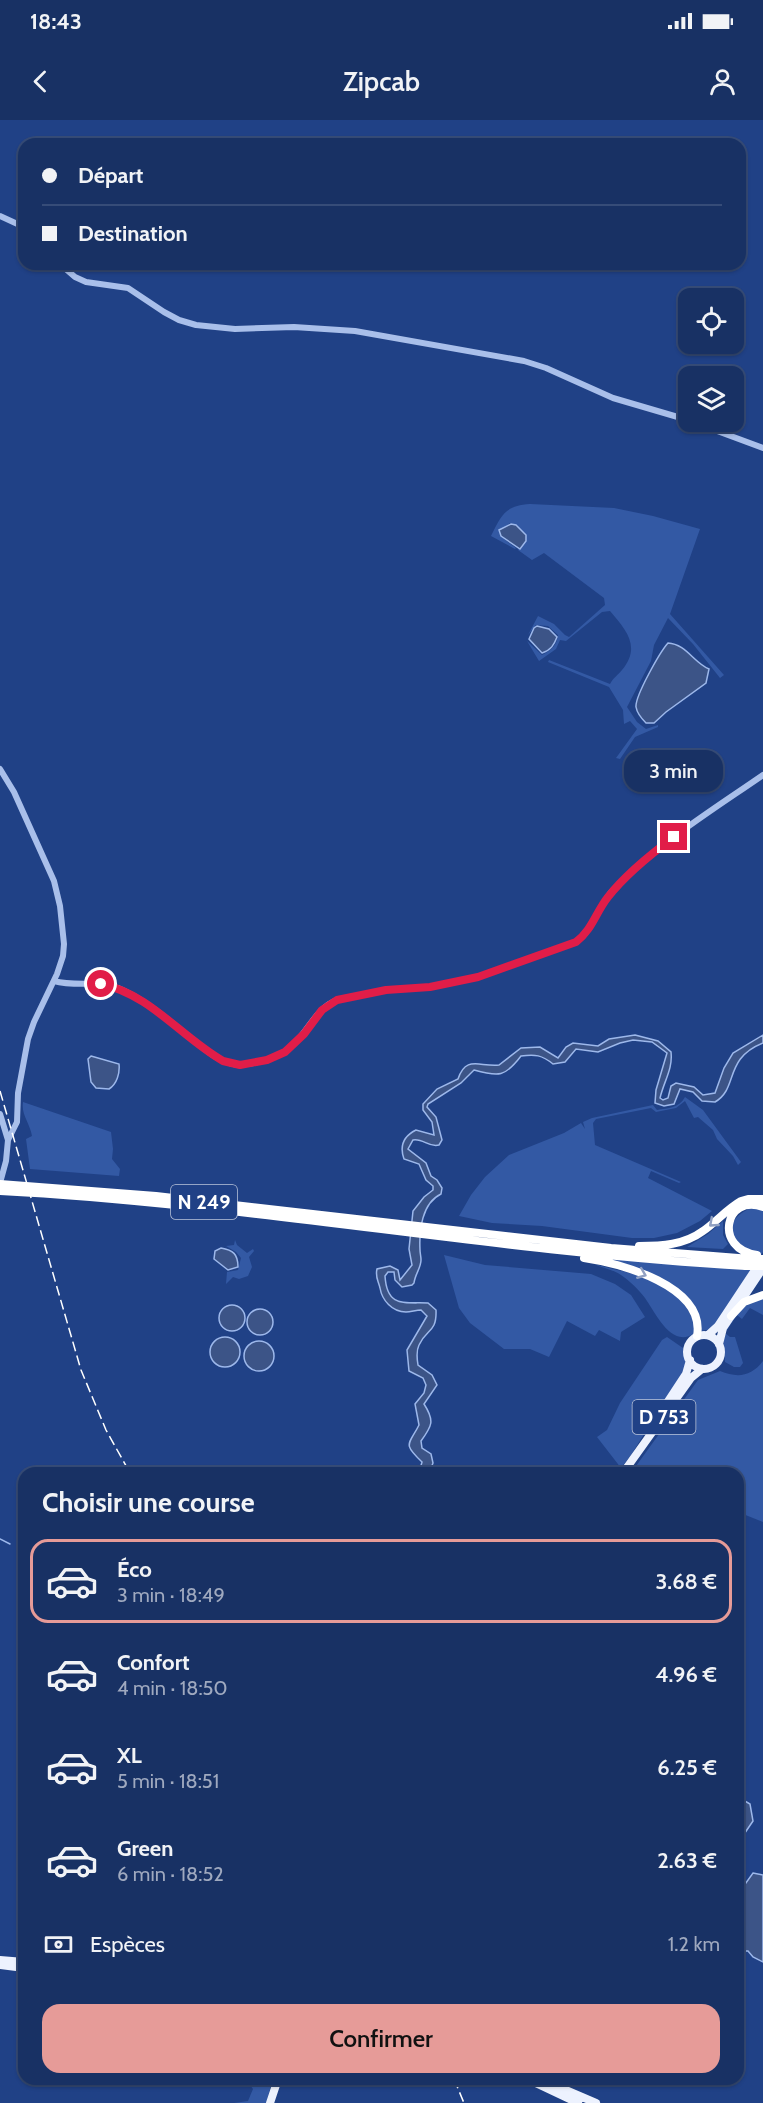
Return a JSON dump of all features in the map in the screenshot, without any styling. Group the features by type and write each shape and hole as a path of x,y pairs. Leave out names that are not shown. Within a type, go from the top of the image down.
{"highway":[{"name":"N 249","path":"0,1184 156,1196 546,1248 658,1260 757,1259"},
{"name":"N 249","path":"0,1191 147,1202 408,1229"},
{"name":"N 249","path":"573,1244 578,1242 661,1246 674,1244 704,1231 741,1201 763,1199"},
{"path":"757,1259 736,1247 731,1239 728,1226 733,1213 745,1205 756,1204 763,1207"},
{"name":"N 249","path":"423,1231 757,1259 763,1267"},
{"name":"N 249","path":"546,1248 551,1252 622,1266 664,1284 678,1293 690,1309 697,1325 697,1336"},
{"path":"731,1316 744,1302 763,1295"}],"main road":[{"path":"757,1259 718,1326 708,1335 697,1336 689,1345 687,1353 695,1366 702,1369 711,1367 718,1361 721,1356 720,1333 763,1267"},
{"path":"708,1335 719,1344"},
{"name":"D 753","path":"627,1467 686,1374 690,1360"},
{"name":"D 753","path":"627,1467 691,1378 702,1369"},
{"path":"0,1960 18,1962"},
{"path":"0,1965 18,1967"},
{"path":"270,2103 276,2085"},
{"path":"540,2085 578,2103"},
{"path":"554,2085 596,2103"}],"street":[{"path":"0,216 18,224"},
{"path":"67,270 75,277 95,285 128,288 164,312 196,325 235,329 294,327 355,332 524,361 546,368 613,398 678,417"},
{"path":"720,432 763,448"},
{"path":"0,769 14,792 58,892 64,944 60,966 28,1039 18,1094 17,1122 8,1140"},
{"path":"54,981 94,983 117,988 150,1006 223,1061 240,1065 267,1060 292,1047 322,1010 337,1000 386,990 430,987 478,977 576,942 588,930 614,890 657,849 763,775"},
{"path":"0,1114 8,1140 0,1184"}],"shaded area":[{"path":"530,504 614,508 700,529 670,614 724,675 720,678 693,644 668,618 654,645 651,661 627,707 637,722 646,729 658,725 658,727 635,737 620,759 616,758 637,729 630,721 624,724 623,710 609,687 548,662 549,660 610,684 628,661 631,653 629,638 610,611 602,612 566,641 560,640 556,649 539,661 527,641 542,655 553,647 558,635 548,626 536,625 528,635 538,616 554,624 569,637 605,605 604,598 544,553 532,560 518,550 526,536 517,525 510,523 500,531 500,536 515,549 491,536 505,512"},
{"path":"511,524 516,525 526,535 526,541 520,549 501,536 499,530"},
{"path":"537,626 549,629 557,637 552,647 542,653 529,639"},
{"path":"668,643 685,650 709,669 706,683 654,723 646,723 637,711 637,701 659,655"},
{"path":"635,1035 658,1041 671,1052 669,1070 660,1098 663,1100 668,1098 671,1086 676,1083 694,1087 703,1095 715,1093 724,1068 733,1053 763,1035 763,1043 742,1057 727,1089 715,1102 702,1101 693,1092 680,1089 674,1104 664,1106 655,1103 656,1090 667,1053 652,1042 633,1040 598,1052 576,1049 565,1062 553,1064 542,1057 526,1055 521,1056 506,1072 501,1074 474,1070 461,1083 428,1104 427,1107 436,1117 442,1140 439,1145 435,1146 420,1140 413,1140 408,1149 426,1163 431,1176 442,1188 441,1194 430,1204 423,1218 420,1234 421,1263 414,1283 402,1287 395,1280 394,1272 388,1272 385,1276 386,1286 393,1298 404,1302 428,1303 436,1310 435,1323 422,1340 417,1352 418,1365 432,1375 437,1385 424,1404 430,1415 431,1423 421,1441 422,1448 431,1454 433,1463 431,1467 421,1467 422,1462 409,1444 419,1425 415,1404 424,1393 426,1385 423,1378 409,1371 407,1350 427,1316 421,1310 406,1312 392,1308 383,1297 376,1274 377,1269 390,1266 398,1270 400,1280 412,1265 409,1249 413,1211 433,1190 433,1186 426,1180 419,1164 404,1159 402,1149 404,1141 416,1130 434,1135 432,1122 423,1110 423,1104 437,1089 458,1079 461,1072 469,1065 499,1065 521,1048 540,1047 558,1058 566,1047 573,1043 598,1046 609,1039"},
{"path":"91,1056 119,1064 117,1078 109,1089 96,1088 91,1082 88,1059"},
{"path":"685,1097 703,1110 741,1162 738,1165 717,1139 713,1130 698,1117 694,1118 685,1101 676,1108 656,1112 651,1108 596,1119 593,1123 595,1145 681,1182 651,1171 648,1178 712,1211 700,1221 677,1233 654,1238 632,1238 542,1226 492,1223 459,1216 485,1177 509,1155 564,1133 581,1123 585,1129 583,1122 592,1118 653,1105 657,1110 669,1108 680,1103"},
{"path":"23,1102 111,1132 112,1159 120,1169 119,1176 30,1169 26,1139 32,1136 23,1111"},
{"path":"753,1207 763,1210 763,1252 712,1329 701,1331 686,1297 609,1259 747,1269 749,1251 735,1239 732,1227 739,1215"},
{"path":"723,1221 723,1235 728,1244 723,1249 687,1247 708,1234"},
{"path":"235,1240 237,1245 247,1253 253,1249 249,1257 252,1267 248,1276 239,1279 233,1277 226,1284 227,1272 238,1270 241,1258 226,1246 234,1245"},
{"path":"221,1248 234,1253 238,1267 228,1270 214,1259 215,1251"},
{"path":"444,1255 485,1265 591,1274 615,1284 631,1295 645,1317 621,1332 620,1341 599,1330 595,1336 567,1321 549,1357 530,1349 504,1349 470,1323 459,1308"},
{"path":"594,1264 648,1279 672,1292 681,1301 693,1320 693,1334 685,1337 671,1332 631,1283 618,1273"},
{"path":"763,1297 763,1315 750,1308 742,1319 737,1315 725,1333 730,1337 735,1337 743,1363 740,1367 734,1367 725,1362 723,1333 742,1307"},
{"path":"232,1305 241,1309 245,1318 241,1327 232,1331 223,1327 219,1318 223,1309"},
{"path":"260,1309 269,1313 273,1322 269,1331 260,1335 251,1331 247,1322 251,1313"},
{"path":"225,1337 235,1342 240,1352 235,1362 225,1367 215,1362 210,1352 215,1342"},
{"path":"667,1337 683,1348 686,1367 631,1455 620,1467 597,1437 607,1430 620,1403 662,1340"},
{"path":"259,1341 265,1342 273,1350 273,1362 265,1370 259,1371 253,1370 245,1362 244,1356 245,1350 253,1342"},
{"path":"763,1361 763,1522 744,1514 744,1467 635,1467 698,1380 720,1371 732,1375 743,1375"},
{"path":"744,1800 750,1804 753,1821 744,1834"},
{"path":"753,1873 763,1875 763,1962 753,1957 748,1951 744,1951 744,1886"},
{"path":"250,2085 271,2085 266,2103 234,2103 248,2101 253,2089"}],"waterway":[{"path":"0,1539 10,1544"}],"railway":[{"path":"0,1091 81,1370 106,1430 127,1467"},
{"path":"456,2085 464,2103"}],"route":[{"path":"101,984 117,988 136,997 223,1061 240,1065 267,1060 292,1047 330,1002 386,990 430,987 478,977 567,947 582,938 614,890 657,849 674,837"}]}
